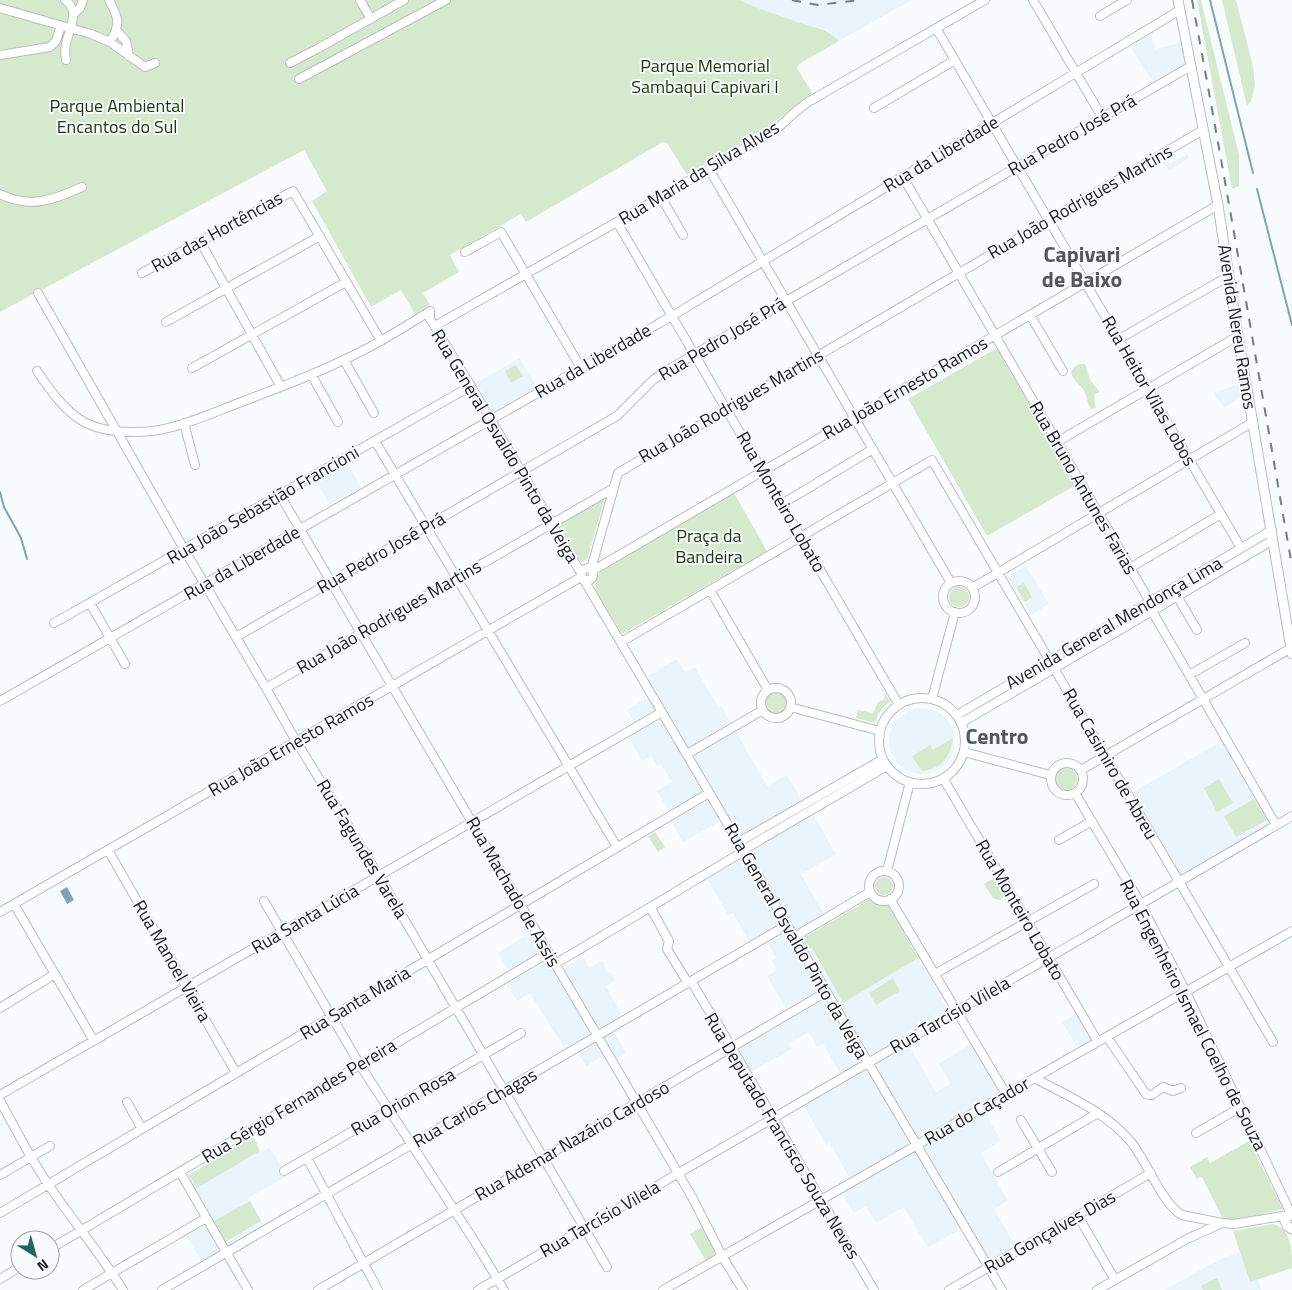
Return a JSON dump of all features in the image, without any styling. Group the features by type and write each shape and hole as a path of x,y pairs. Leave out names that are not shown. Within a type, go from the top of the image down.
{"main road":[{"name":"Avenida Nereu Ramos","path":"1178,0 1218,206 1291,651"},
{"path":"1290,1230 1285,1220 1291,1214"}],"street":[{"path":"65,0 74,14"},
{"path":"66,60 65,45 74,14 80,8 82,0"},
{"path":"109,0 118,21 117,31 110,42"},
{"path":"360,0 371,19"},
{"path":"290,63 371,19 390,6 404,0"},
{"path":"300,79 446,0"},
{"name":"Rua Maria da Silva Alves","path":"435,326 709,170 780,126 794,112 808,102 985,0"},
{"path":"1033,0 1102,118"},
{"path":"1100,16 1127,0"},
{"path":"0,8 91,34 110,42 145,67 154,63"},
{"name":"Rua da Liberdade","path":"0,701 672,316 1180,10"},
{"path":"0,55 50,47 56,41 61,26"},
{"name":"Rua Heitor Vilas Lobos","path":"936,28 1241,548"},
{"path":"117,31 126,41 129,56"},
{"path":"874,108 955,60"},
{"name":"Rua Pedro José Prá","path":"236,637 617,416 658,376 694,354 1191,66"},
{"name":"Rua João Rodrigues Martins","path":"266,688 614,488 618,473 1203,130"},
{"path":"709,170 952,583"},
{"name":"Rua Bruno Antunes Farias","path":"903,177 1150,602 1152,611 1276,826"},
{"path":"0,194 29,203 52,200 82,187"},
{"name":"Rua das Hortências","path":"142,273 293,191 320,236"},
{"path":"661,197 683,235"},
{"name":"Rua João Ernesto Ramos","path":"0,912 582,577 584,569 592,572 1218,206"},
{"name":"Rua Monteiro Lobato","path":"617,222 900,705"},
{"path":"464,252 501,232 581,368"},
{"path":"37,372 50,390 77,418 95,426 118,431 154,431 174,427 281,387 344,360 381,340 320,236 166,322"},
{"path":"200,241 281,387"},
{"path":"1119,339 1229,276"},
{"path":"192,368 346,282"},
{"name":"Rua Fagundes Varela","path":"38,293 296,741 379,876 607,1266"},
{"name":"Rua General Osvaldo Pinto da Veiga","path":"381,340 428,315 472,386 582,577 1002,1290"},
{"path":"1030,315 1063,370"},
{"path":"1057,442 1238,336"},
{"path":"344,360 374,413"},
{"path":"311,374 338,422"},
{"name":"Rua João Sebastião Francioni","path":"54,623 472,386"},
{"path":"972,588 1253,422"},
{"path":"184,423 195,465"},
{"path":"375,441 617,848"},
{"path":"782,504 873,449"},
{"name":"Rua Casimiro de Abreu","path":"893,483 932,460 1274,1042"},
{"path":"621,642 893,483"},
{"name":"Rua General Osvaldo Pinto da Veiga","path":"591,591 592,572 614,488"},
{"name":"Rua Machado de Assis","path":"280,495 699,1210 722,1256 743,1290"},
{"path":"1130,568 1221,514"},
{"name":"Avenida General Mendonça Lima","path":"956,715 1272,530"},
{"name":"Avenida General Mendonça Lima","path":"961,723 1273,540"},
{"path":"961,581 972,588 975,598 971,607 963,612 955,612 948,608 944,599 945,590 952,583 961,581"},
{"path":"710,590 768,690"},
{"path":"1177,596 1197,630"},
{"path":"90,603 126,664"},
{"path":"932,699 955,612"},
{"path":"1189,675 1245,643"},
{"path":"1081,770 1203,699 1291,651"},
{"path":"777,688 785,691 790,698 790,707 786,714 777,717 769,715 763,710 762,699 768,690 777,688"},
{"path":"932,699 951,708 961,723 966,741 964,752 960,762 953,771 943,778 933,782 910,782 895,774 885,762 880,750 880,730 889,714 900,705 910,700 932,699"},
{"path":"790,707 880,730"},
{"path":"687,754 763,710"},
{"name":"Rua Santa Lúcia","path":"0,1095 662,712"},
{"path":"964,752 1050,775"},
{"path":"739,842 885,762"},
{"path":"555,964 739,854 885,762"},
{"path":"1060,763 1071,763 1081,770 1083,782 1075,793 1065,795 1055,790 1052,786 1050,775 1060,763"},
{"name":"Rua Monteiro Lobato","path":"943,778 1098,1042"},
{"path":"887,871 910,782"},
{"name":"Rua Santa Maria","path":"0,1213 709,792"},
{"name":"Rua Engenheiro Ismael Coelho de Souza","path":"1075,793 1141,904 1186,992 1291,1214"},
{"name":"Rua Tarcísio Vilela","path":"478,1290 1292,816"},
{"path":"1059,840 1092,822"},
{"name":"Rua Manoel Vieira","path":"108,850 236,1073"},
{"path":"887,871 895,876 899,884 897,893 890,899 876,899 870,892 869,883 871,878 878,872 887,871"},
{"path":"935,974 1094,884"},
{"path":"794,937 870,892"},
{"path":"890,899 1006,1094"},
{"path":"264,902 360,1065 504,1290"},
{"path":"14,904 94,1041"},
{"name":"Rua Deputado Francisco Souza Neves","path":"650,908 670,941 667,950 712,1014 874,1290"},
{"name":"Rua Carlos Chagas","path":"162,1290 787,925"},
{"name":"Rua do Caçador","path":"663,1290 1292,931"},
{"name":"Rua Sérgio Fernandes Pereira","path":"60,1243 548,953"},
{"path":"0,1008 55,974"},
{"name":"Rua Ademar Nazário Cardoso","path":"318,1290 826,992"},
{"name":"Rua Orion Rosa","path":"284,1171 521,1033"},
{"path":"1107,1036 1146,1094 1152,1095 1163,1087 1174,1091 1182,1088"},
{"path":"1034,1078 1113,1124 1131,1142 1177,1212 1234,1224 1291,1214"},
{"path":"0,1101 48,1184 123,1290"},
{"path":"126,1102 142,1129"},
{"path":"1196,1133 1241,1107"},
{"path":"998,1172 1098,1114"},
{"path":"1021,1120 1052,1172"},
{"path":"0,1175 50,1146"},
{"path":"307,1158 378,1290"},
{"path":"180,1172 248,1290"},
{"name":"Rua Gonçalves Dias","path":"950,1290 1151,1173"},
{"path":"1078,1216 1115,1280"},
{"path":"83,1290 206,1218"},
{"path":"1268,1218 1290,1230"},
{"path":"1097,1290 1187,1239 1222,1223"}],"shaded area":[{"path":"739,0 912,0 839,41 826,30 802,24"},
{"path":"1149,34 1155,49 1182,42 1186,64 1154,84 1130,46"},
{"path":"1187,154 1189,158 1169,171 1163,162 1167,160 1170,164"},
{"path":"520,358 537,388 494,413 476,383"},
{"path":"1241,383 1244,396 1224,407 1213,393"},
{"path":"345,460 362,489 331,507 314,478"},
{"path":"1026,566 1049,604 1031,615 1008,576"},
{"path":"677,659 685,672 695,667 718,707 721,706 767,786 787,775 810,815 813,814 836,854 801,874 829,923 802,939 811,948 843,1003 918,958 947,1008 903,1035 936,1092 950,1084 939,1063 972,1044 1004,1100 984,1112 1001,1141 981,1153 1008,1201 994,1209 1017,1249 984,1267 962,1228 928,1248 904,1207 876,1223 866,1206 854,1213 842,1193 854,1186 830,1143 826,1145 804,1106 845,1082 823,1044 817,1047 809,1032 789,1043 792,1049 752,1071 740,1051 741,1045 790,1016 767,976 777,970 772,960 776,958 764,935 750,942 733,913 728,915 707,879 743,858 722,820 683,842 671,820 673,818 657,791 672,782 661,764 657,766 651,756 642,761 629,737 639,731 627,710 656,693 647,676"},
{"path":"922,708 935,711 945,718 952,728 955,741 952,754 945,764 935,771 922,774 909,771 899,764 892,754 889,741 892,728 899,718 909,711"},
{"path":"1223,740 1271,823 1181,876 1132,793"},
{"path":"533,931 557,972 583,957 589,968 602,961 615,980 606,986 623,1017 610,1026 626,1053 615,1060 609,1052 586,1066 574,1046 566,1051 530,993 517,1001 506,983 513,978 498,953"},
{"path":"1076,1014 1092,1041 1078,1049 1062,1022"},
{"path":"253,1136 261,1152 269,1147 287,1176 248,1198 265,1227 229,1249 187,1176"},
{"path":"205,1225 220,1252 202,1262 186,1235"},
{"path":"1240,1252 1250,1282 1258,1279 1261,1290 1164,1290 1221,1259"}],"green space":[{"name":"Parque Ambiental Encantos do Sul","path":"0,0 739,0 825,31 839,41 799,64 797,68 812,93 767,128 687,175 667,143 663,142 526,222 521,214 450,255 459,272 423,293 430,305 415,314 401,290 371,307 312,201 327,191 304,150 0,312"},
{"path":"1197,0 1201,0 1239,155 1239,186 1232,189"},
{"path":"1222,0 1236,0 1253,66 1255,85 1251,101 1247,106"},
{"path":"997,348 1076,485 987,536 908,399"},
{"path":"1079,364 1085,364 1090,380 1100,392 1095,394 1096,408 1091,409 1083,389 1072,376 1072,370"},
{"path":"516,365 523,376 511,383 505,371"},
{"name":"Praça da Bandeira","path":"734,493 767,551 622,634 596,591 596,580 601,571"},
{"path":"605,498 587,559 583,562 580,561 558,524"},
{"path":"1024,583 1032,597 1025,602 1016,587"},
{"path":"955,587 963,587 969,593 969,601 963,607 955,607 949,601 949,593"},
{"path":"776,693 783,696 786,703 783,710 776,713 769,710 766,703 769,696"},
{"path":"885,693 890,702 877,716 875,723 856,718 858,710 873,713 878,702 885,699"},
{"path":"953,738 950,751 944,761 929,770 922,771 912,756 930,745 933,750"},
{"path":"1066,768 1076,775 1077,779 1070,789 1066,790 1056,783 1055,779 1062,769"},
{"path":"1219,779 1233,803 1217,812 1204,788"},
{"path":"1254,799 1267,820 1236,837 1224,816"},
{"path":"655,832 665,847 658,852 648,836"},
{"path":"884,877 890,880 893,886 890,892 884,895 878,892 875,886 878,880"},
{"path":"996,877 1007,895 999,900 993,898 984,884"},
{"path":"868,900 888,904 918,958 843,1003 812,948 808,949 802,939"},
{"path":"893,978 900,991 876,1005 869,993"},
{"path":"253,1136 260,1151 197,1188 189,1175"},
{"path":"1249,1141 1283,1209 1234,1221 1223,1219 1202,1177 1197,1179 1190,1167 1207,1157 1210,1163"},
{"path":"250,1201 261,1221 225,1242 214,1221"},
{"path":"1273,1224 1279,1226 1287,1235 1291,1248 1292,1268 1250,1282 1233,1231"},
{"path":"702,1227 718,1255 706,1261 690,1234"},
{"path":"1217,1278 1222,1290 1203,1290 1201,1286"}],"water":[{"path":"67,887 74,900 67,904 60,891"}],"waterway":[{"path":"1210,0 1253,173"},
{"path":"1257,189 1292,325"},
{"path":"0,492 4,507 21,538 27,559"}],"railway":[{"path":"792,0 818,5 860,0"},
{"path":"1192,0 1292,566"}],"district":[{"name":"Capivari de Baixo","path":"1082,266"},
{"name":"Centro","path":"997,736"}],"park label":[{"name":"Parque Memorial Sambaqui Capivari I","path":"705,76"}]}
